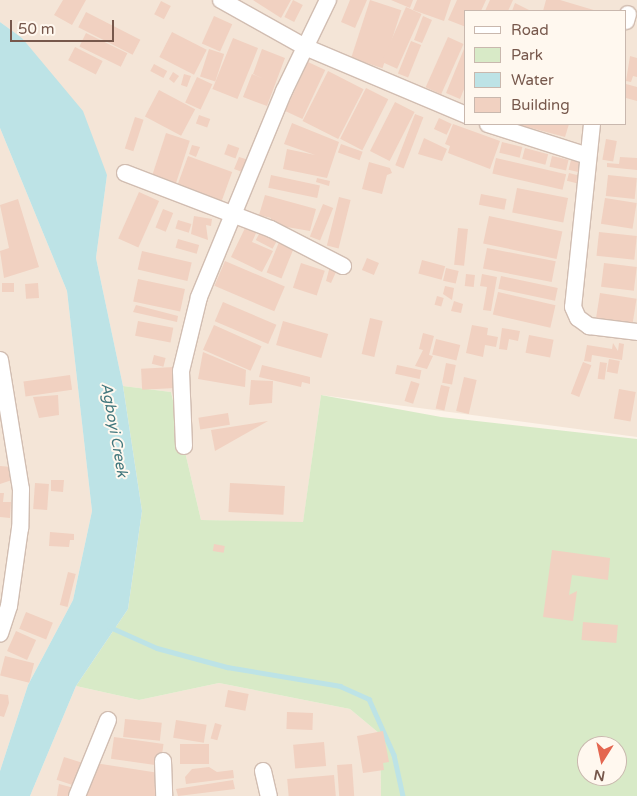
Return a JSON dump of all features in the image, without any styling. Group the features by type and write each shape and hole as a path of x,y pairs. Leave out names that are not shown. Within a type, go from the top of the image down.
{"street":[{"path":"221,0 305,47 464,114"},
{"path":"184,446 179,397 186,346 199,297 305,47 328,0"},
{"path":"491,125 588,156"},
{"path":"592,125 573,307 578,318 589,326 637,332"},
{"path":"125,173 232,217 271,230 343,266"},
{"path":"0,360 21,489 7,564 0,634"},
{"path":"77,796 108,720"},
{"path":"163,761 164,796"},
{"path":"263,771 268,796"}],"shaded area":[{"path":"0,0 637,0 637,437 321,395 303,523 201,520 171,392 123,386 96,258 107,175 22,38 0,22"},
{"path":"0,128 67,291 92,511 73,600 28,685 0,771"},
{"path":"219,683 350,709 380,734 381,796 30,796 76,686 139,700"}],"green space":[{"path":"123,386 171,392 201,520 303,522 321,395 441,417 637,439 637,796 381,796 380,734 350,709 219,683 139,700 76,686 128,609 142,511"}],"water":[{"name":"Agboyi Creek","path":"0,22 22,38 83,111 107,175 96,258 123,386 142,511 128,609 76,686 30,796 0,796 0,771 28,685 73,600 92,511 67,291 0,128"}],"building":[{"path":"63,0 86,0 72,25 54,15"},
{"path":"253,0 291,0 281,18"},
{"path":"293,0 303,5 294,22 284,17"},
{"path":"350,0 367,0 355,28 341,22"},
{"path":"370,0 401,10 383,68 351,58"},
{"path":"391,0 413,0 410,8"},
{"path":"417,0 451,0 444,21 413,10"},
{"path":"457,0 486,0 481,10 464,10 464,26 448,20"},
{"path":"490,0 513,0 508,10 485,10"},
{"path":"546,0 560,0 594,10 543,10"},
{"path":"161,1 171,6 164,19 154,14"},
{"path":"515,3 529,10 512,10"},
{"path":"406,7 422,14 397,69 382,62"},
{"path":"86,12 140,40 133,55 78,27"},
{"path":"214,16 232,24 220,52 202,43"},
{"path":"423,16 432,20 422,43 414,40"},
{"path":"172,32 207,50 194,75 159,57"},
{"path":"86,33 127,53 121,67 79,46"},
{"path":"448,37 464,44 441,94 426,87"},
{"path":"233,38 258,48 237,99 212,89"},
{"path":"411,41 421,45 408,78 398,73"},
{"path":"75,47 103,61 96,74 68,60"},
{"path":"209,49 224,54 215,82 200,77"},
{"path":"262,49 285,58 267,106 243,97 252,74 264,79 253,74"},
{"path":"464,49 464,89 460,99 446,93"},
{"path":"630,56 637,58 637,77 633,76 631,82 627,81"},
{"path":"308,62 325,70 302,119 285,111"},
{"path":"154,64 167,71 163,78 150,71"},
{"path":"328,71 364,89 338,139 303,121"},
{"path":"173,72 179,76 174,83 169,79"},
{"path":"184,74 191,76 187,87 181,85"},
{"path":"197,77 212,84 201,110 185,102"},
{"path":"627,84 637,87 637,101 627,98"},
{"path":"366,88 388,99 362,150 340,139"},
{"path":"159,90 195,109 181,136 145,116"},
{"path":"395,102 415,112 390,161 370,151"},
{"path":"415,114 423,117 404,169 395,165"},
{"path":"199,115 210,119 207,128 196,123"},
{"path":"135,117 144,120 133,151 125,148"},
{"path":"439,118 452,124 447,135 434,129"},
{"path":"292,123 339,142 327,178 283,169 287,149 315,155 284,144"},
{"path":"453,124 500,141 490,169 448,153 450,146 445,144"},
{"path":"520,125 569,125 565,137"},
{"path":"166,133 190,141 176,184 152,177"},
{"path":"424,138 447,149 442,161 418,154"},
{"path":"606,139 617,141 613,162 602,160"},
{"path":"502,142 522,147 520,158 499,153"},
{"path":"228,144 239,148 236,158 224,154"},
{"path":"341,144 363,152 360,160 338,152"},
{"path":"192,145 200,147 196,157 189,154"},
{"path":"525,148 548,154 545,165 522,159"},
{"path":"188,156 232,172 222,201 177,185"},
{"path":"552,156 569,160 566,171 550,167"},
{"path":"239,157 249,160 245,173 234,169"},
{"path":"620,157 637,158 637,170 607,167 607,163 619,164"},
{"path":"496,158 566,174 563,190 492,174"},
{"path":"571,160 583,163 580,173 569,170"},
{"path":"369,162 390,168 392,173 387,175 382,194 362,189"},
{"path":"569,173 580,176 578,184 567,181"},
{"path":"271,175 320,185 317,198 268,188"},
{"path":"608,175 637,178 635,199 606,196"},
{"path":"317,178 330,181 329,186 316,182"},
{"path":"517,188 568,198 563,222 512,213"},
{"path":"139,192 159,201 138,248 118,239"},
{"path":"481,194 507,199 504,210 479,205"},
{"path":"265,195 316,209 310,231 269,224 271,218 259,215"},
{"path":"339,197 351,200 339,248 327,246"},
{"path":"605,198 637,203 633,229 601,224"},
{"path":"18,199 39,267 4,278 0,251 9,248 0,205"},
{"path":"323,204 333,208 320,241 310,236"},
{"path":"163,209 173,213 166,232 156,228"},
{"path":"194,216 212,219 211,226 206,225 208,240 191,234"},
{"path":"489,216 562,232 557,259 483,243"},
{"path":"178,220 191,224 189,233 175,229"},
{"path":"246,226 257,231 252,242 273,251 262,272 231,257"},
{"path":"458,228 468,229 464,266 454,265"},
{"path":"260,232 277,241 273,249 256,240"},
{"path":"599,232 637,236 634,260 596,256"},
{"path":"178,239 199,245 197,254 176,248"},
{"path":"279,242 294,248 281,279 267,273"},
{"path":"487,248 556,261 552,282 483,269"},
{"path":"142,251 192,262 187,281 138,270"},
{"path":"367,258 379,263 374,275 362,270"},
{"path":"422,260 445,266 442,280 418,274"},
{"path":"225,261 285,286 274,311 214,286"},
{"path":"301,263 325,271 317,295 293,288"},
{"path":"604,263 637,267 634,291 601,287"},
{"path":"330,266 336,272 331,283 326,281"},
{"path":"446,268 459,271 456,284 443,281"},
{"path":"466,274 475,275 474,287 465,286"},
{"path":"482,274 497,277 491,311 483,310 487,287 480,286"},
{"path":"501,276 558,288 555,301 498,289"},
{"path":"138,279 185,289 180,311 133,301"},
{"path":"2,283 14,283 14,292 2,292"},
{"path":"38,283 39,298 26,299 25,284"},
{"path":"445,286 454,288 452,300 443,294"},
{"path":"498,292 555,305 550,328 493,314"},
{"path":"600,293 637,299 633,323 596,318"},
{"path":"437,296 444,298 441,307 435,305"},
{"path":"454,301 463,304 461,313 451,311"},
{"path":"223,302 276,325 268,344 215,321"},
{"path":"136,305 178,316 177,322 133,312"},
{"path":"370,318 383,321 374,357 362,354"},
{"path":"138,321 173,328 170,343 135,336"},
{"path":"283,321 328,334 321,358 276,345"},
{"path":"214,325 262,346 251,371 203,350"},
{"path":"472,325 488,328 487,335 498,337 496,347 485,345 483,357 466,353"},
{"path":"502,328 520,331 518,341 509,339 507,350 499,349"},
{"path":"423,333 434,336 429,355 433,356 427,369 415,366 423,350 419,349"},
{"path":"529,335 554,340 550,357 526,353"},
{"path":"436,339 460,345 456,361 432,355"},
{"path":"613,343 618,351 619,343 624,344 622,360 592,355 591,362 584,361 587,345 612,349"},
{"path":"203,352 246,370 245,387 198,379"},
{"path":"154,355 166,358 163,367 152,364"},
{"path":"609,359 620,361 618,374 607,372"},
{"path":"583,362 591,365 579,397 571,394"},
{"path":"600,362 607,363 605,380 598,379"},
{"path":"446,363 456,365 452,385 442,383"},
{"path":"262,365 310,377 310,384 302,382 301,387 259,377"},
{"path":"397,365 421,370 420,379 395,374"},
{"path":"174,367 175,388 142,390 141,369"},
{"path":"70,375 72,390 26,396 23,382"},
{"path":"464,377 477,380 469,414 456,411"},
{"path":"251,380 273,381 272,403 249,405"},
{"path":"411,381 420,384 413,404 405,401"},
{"path":"441,385 450,387 444,410 436,408"},
{"path":"619,389 636,392 631,421 614,419"},
{"path":"58,395 59,415 39,418 33,397"},
{"path":"228,413 230,425 200,430 198,418"},
{"path":"268,421 215,451 211,430"},
{"path":"0,466 12,467 12,480 0,484"},
{"path":"51,480 64,480 63,492 51,491"},
{"path":"35,483 49,484 47,510 33,509"},
{"path":"230,483 285,486 283,515 228,512"},
{"path":"0,493 4,493 3,502 11,502 10,518 0,517"},
{"path":"50,532 74,534 74,540 70,540 69,547 49,546"},
{"path":"214,544 225,546 224,553 213,551"},
{"path":"552,550 610,558 608,580 572,575 569,595 577,591 573,621 543,617"},
{"path":"68,572 76,574 68,607 60,605"},
{"path":"26,612 53,623 46,640 19,629"},
{"path":"583,622 618,625 616,643 581,640"},
{"path":"16,631 36,640 27,660 7,651"},
{"path":"5,656 34,663 29,683 0,675"},
{"path":"228,690 249,694 245,711 225,707"},
{"path":"0,694 8,695 9,703 4,717 0,716"},
{"path":"287,712 313,713 312,730 286,729"},
{"path":"125,719 162,723 160,741 123,737"},
{"path":"176,720 207,725 204,743 173,738"},
{"path":"215,723 222,725 217,740 211,738"},
{"path":"383,731 389,762 383,763 384,770 363,773 357,736"},
{"path":"114,737 164,744 160,766 111,759"},
{"path":"324,742 326,766 295,769 293,745"},
{"path":"180,744 209,744 209,764 180,764"},
{"path":"64,757 82,763 75,786 57,780"},
{"path":"95,763 159,773 158,796 86,796"},
{"path":"352,764 354,796 339,796 337,765"},
{"path":"209,767 217,772 233,770 234,778 186,784 185,777 192,769"},
{"path":"334,775 336,796 289,796 287,779"},
{"path":"233,780 235,789 178,796 176,789"},
{"path":"59,784 74,788 72,796 57,796"}],"waterway":[{"path":"110,627 157,648 227,667 340,686 369,699 394,755 403,796"}]}
